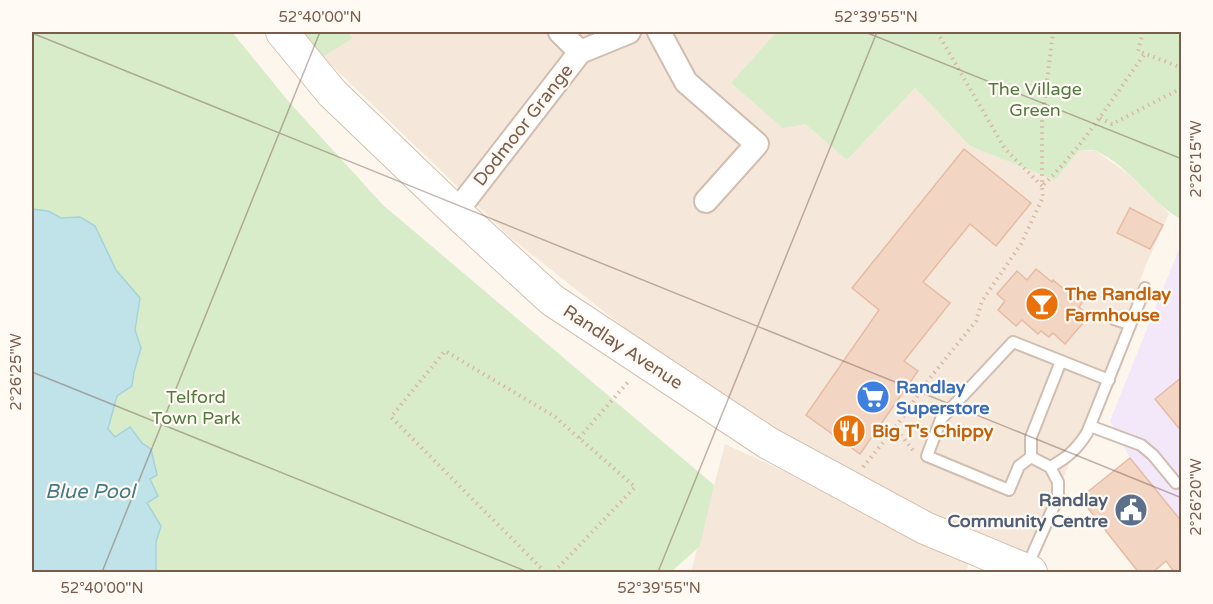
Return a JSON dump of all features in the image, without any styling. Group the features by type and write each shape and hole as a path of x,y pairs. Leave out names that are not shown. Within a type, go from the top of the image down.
{"street":[{"name":"Randlay Avenue","path":"282,32 332,93 552,300 768,443 925,528 1028,572"},
{"path":"560,32 580,52"},
{"name":"Dodmoor Grange","path":"456,212 580,52 629,32"},
{"path":"659,32 686,82 757,144 706,201"}],"lane":[{"path":"1050,467 1078,448 1090,426 1145,288"},
{"path":"1114,319 1129,324"},
{"path":"1031,457 1019,466 1009,490 927,456 941,419 1013,342 1109,380"},
{"path":"1031,457 1031,437 1060,361"},
{"path":"1090,426 1141,446 1153,455 1176,483"},
{"path":"1028,572 1059,497 1058,482 1050,467 1031,457"}],"path":[{"path":"937,32 1005,149 1042,186"},
{"path":"860,471 976,321 982,301 1021,244 1043,197 1042,122 1053,32"},
{"path":"1143,32 1138,51 1182,68"},
{"path":"1042,186 1057,172 1100,117 1144,55"},
{"path":"1100,117 1112,124 1182,88"},
{"path":"545,573 391,417 445,351 554,416 635,487 554,573"},
{"path":"579,438 646,361"},
{"path":"895,428 913,450 927,456"}],"shaded area":[{"path":"347,32 776,32 731,83 805,124 847,160 915,88 970,146 1055,180 1079,151 1096,151 1127,173 1169,213 1146,265 1065,474 1052,498 1024,565 777,440 650,348 511,238 323,57 353,38"},
{"path":"1181,244 1181,522 1130,458 1110,421"},
{"path":"725,444 971,557 966,572 691,572"}],"green space":[{"name":"Telford Town Park","path":"32,32 232,32 289,102 383,205 714,485 700,546 671,572 32,572"},
{"path":"303,32 347,32 353,38 323,57"},
{"name":"The Village Green","path":"776,32 1181,32 1181,219 1160,204 1120,166 1096,151 1079,151 1055,180 970,146 915,88 847,160 805,124 783,128 731,83"}],"water":[{"name":"Blue Pool","path":"32,209 48,211 61,218 80,217 95,226 116,270 140,298 135,330 141,348 132,386 117,396 108,429 115,437 130,427 142,443 151,449 157,475 150,479 158,496 147,503 161,526 156,542 156,572 32,572"}],"building":[{"path":"964,149 1031,203 996,246 970,224 923,282 950,303 904,361 918,371 860,454 806,415 879,310 852,288"},
{"path":"1130,208 1163,225 1150,249 1117,233"},
{"name":"The Randlay Farmhouse","path":"1036,269 1065,290 1068,287 1084,300 1079,307 1089,316 1065,344 1053,333 1049,337 1041,331 1038,334 1022,320 1016,326 998,310 1005,301 997,294 1017,271 1027,280"},
{"path":"1182,377 1182,432 1155,399"},
{"name":"Randlay Community Centre","path":"1130,458 1182,522 1182,573 1175,573 1166,561 1152,573 1139,573 1080,498"}],"place":[{"name":"The Randlay Farmhouse","path":"1042,304"},
{"name":"Randlay Superstore","path":"873,397"},
{"name":"Big T's Chippy","path":"849,431"},
{"name":"Randlay Community Centre","path":"1131,510"}]}
